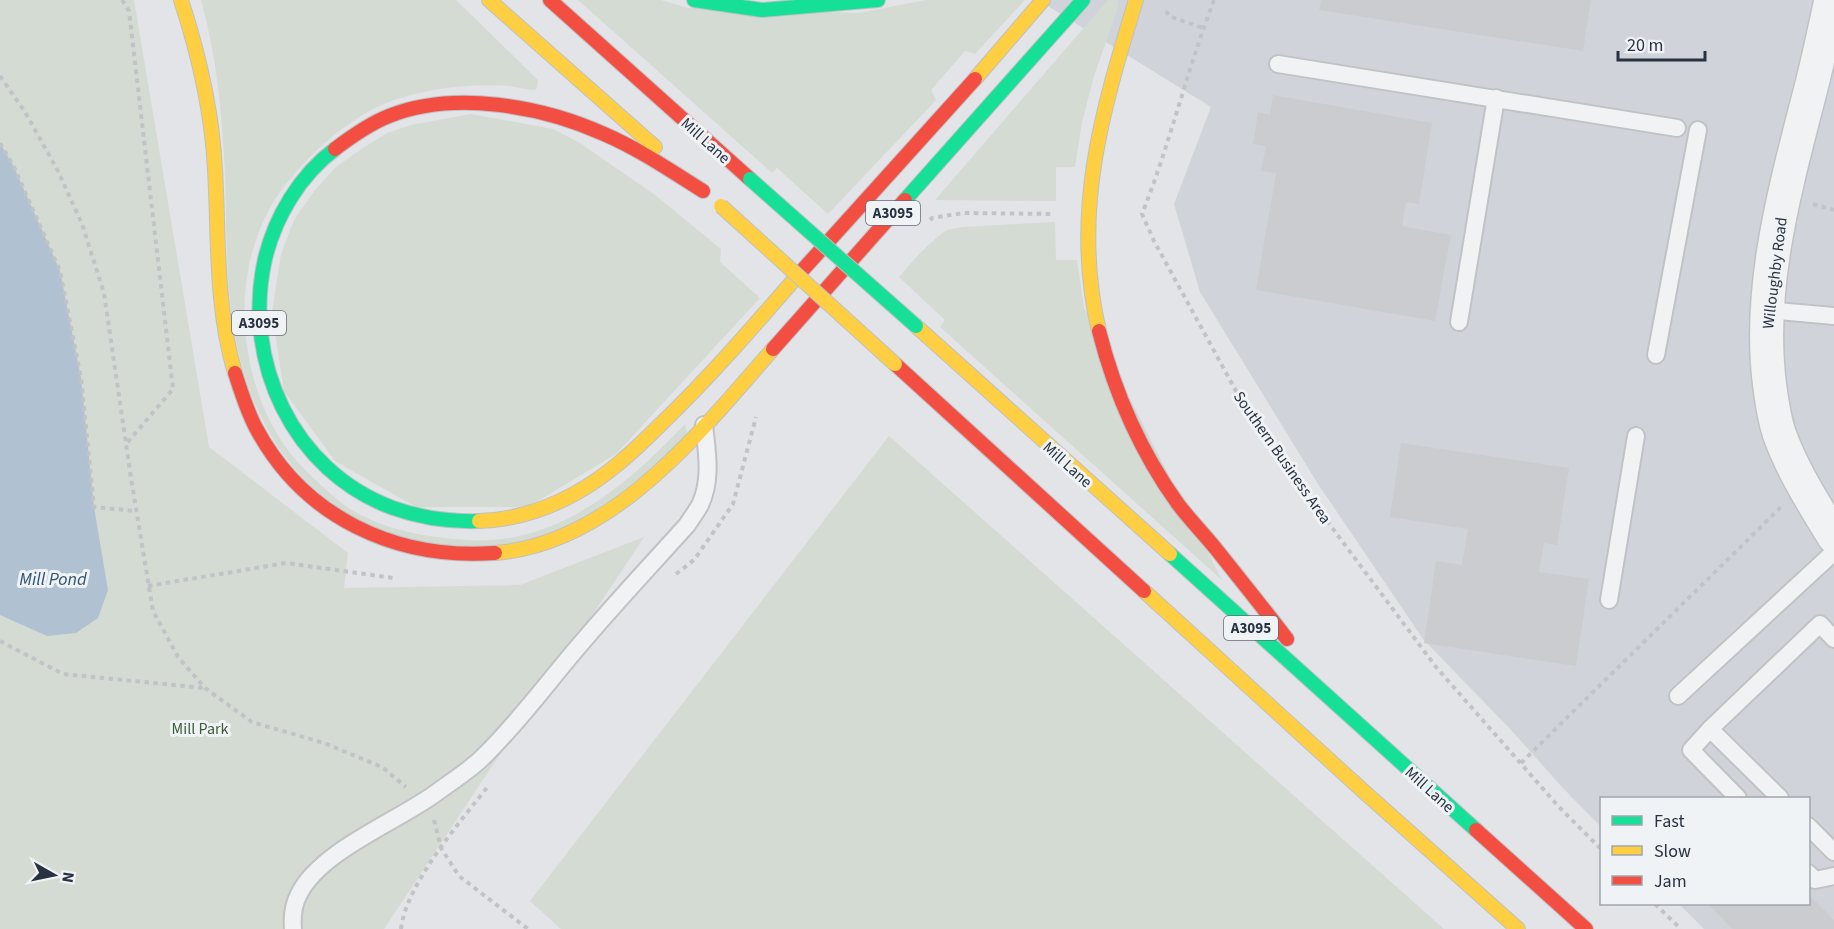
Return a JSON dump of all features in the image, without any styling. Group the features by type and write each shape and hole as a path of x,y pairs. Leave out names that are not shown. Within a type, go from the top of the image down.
{"main road":[{"name":"A3095","path":"181,0 208,102 215,163 217,253 223,319 232,364 254,427 267,448 301,489 364,532 390,543 416,550 480,555 537,546 567,536 594,521 631,495 705,428 944,154 1083,0"},
{"name":"A3095","path":"489,0 722,206 1438,859 1518,929"},
{"name":"Mill Lane","path":"550,0 1586,929"},
{"path":"694,0 762,10 878,0"},
{"name":"A3095","path":"703,191 629,147 591,128 547,114 487,104 448,104 412,108 392,114 349,136 327,154 295,192 271,233 260,281 259,331 270,381 279,402 310,449 331,472 379,503 400,512 463,522 503,520 531,514 560,502 584,489 612,469 701,385 1043,0"},
{"name":"A3095","path":"1136,0 1114,69 1102,117 1091,177 1089,206 1092,284 1098,324 1111,374 1125,412 1175,500 1221,554 1342,710"}],"street":[{"name":"Willoughby Road","path":"1831,0 1783,197 1766,310 1768,372 1779,433 1801,482 1834,537"}],"lane":[{"path":"1278,64 1677,128"},
{"path":"1459,322 1496,98"},
{"path":"1656,355 1698,130"},
{"path":"1766,310 1834,316"},
{"path":"292,929 293,910 298,894 308,879 321,866 391,819 419,805 483,757 687,525 700,505 709,461 701,385"},
{"path":"1609,600 1636,436"},
{"path":"1678,696 1834,552"},
{"path":"1737,797 1691,750 1820,624 1834,639"},
{"path":"1710,729 1779,797"},
{"path":"1810,827 1834,852"},
{"path":"1810,874 1815,880 1834,876"}],"path":[{"path":"122,0 129,10 173,389 126,443"},
{"name":"Southern Business Area","path":"1214,0 1142,214 1154,241 1242,402 1301,486 1437,667 1559,807 1600,848"},
{"path":"1164,8 1169,16 1203,28"},
{"path":"0,76 25,112 58,171 82,224 104,293 153,611 178,657 205,688 252,722 324,743 382,767 408,789"},
{"path":"0,143 14,167 60,271 81,378 94,507 136,511"},
{"path":"1816,204 1834,210"},
{"path":"1521,763 1784,505"},
{"path":"0,641 63,674 205,688"},
{"path":"441,848 459,876 528,929"},
{"path":"1658,905 1681,929"},
{"path":"519,923 520,929"}],"shaded area":[{"path":"1038,0 1834,0 1834,929 1704,929 1680,905 1810,905 1810,797 1600,797 1600,826 1423,639 1318,484 1200,292 1174,204 1211,107"}],"green space":[{"name":"Mill Park","path":"0,0 134,0 209,447 348,553 344,588 520,585 644,537 384,929 0,929"},
{"path":"201,0 456,0 538,80 535,90 494,85 444,88 396,99 372,110 344,127 311,156 288,182 269,211 251,257 246,283 246,338 250,366 268,417 281,440 300,464 331,494 368,519 407,532 467,540 496,540 515,537 540,530 587,508 629,478 685,424 687,433 632,484 602,506 570,524 537,538 502,546 465,549 427,544 381,532 348,514 323,496 283,454 255,404 245,377 232,318 228,282 225,172 215,64"},
{"path":"578,0 661,0 688,8 859,13 926,0 1025,0 975,54 965,51 931,90 936,100 828,214 777,168 772,173"},
{"path":"1108,0 1117,0 1119,5 1094,76 1082,122 1075,167 1056,167 1056,201 935,200"},
{"path":"471,114 553,129 580,143 655,195 721,249 720,262 760,298 616,454 528,507 416,507 335,461 284,391 272,312 281,254 294,220 315,190 336,167 387,133 411,125"},
{"path":"1055,222 1056,260 1077,260 1084,308 1222,580 940,327 945,320 899,277 919,254 947,230 962,227"},
{"path":"889,436 1444,929 561,929 530,901"}],"water":[{"name":"Mill Pond","path":"0,143 14,167 60,271 81,378 94,507 108,590 98,618 76,633 47,636 0,615"}],"building":[{"path":"1321,0 1591,0 1583,51 1319,10"},
{"path":"1273,95 1432,123 1419,204 1406,202 1402,226 1451,235 1435,321 1256,290 1276,173 1261,171 1266,146 1253,144 1258,112 1270,115"},
{"path":"1401,443 1569,468 1557,545 1544,543 1539,572 1589,579 1576,666 1424,643 1436,561 1462,565 1468,529 1390,517"},
{"path":"1810,896 1834,920 1834,929 1732,929 1709,905 1810,905"}],"traffic: fast":[{"path":"694,0 762,10 878,0"},
{"path":"905,200 1083,0"},
{"path":"335,149 311,171 291,198 275,228 265,259 260,297 261,335 269,372 282,407 302,440 327,468 358,491 393,508 425,517 479,521"},
{"path":"750,179 916,326"},
{"path":"1170,554 1476,830"}],"traffic: slow":[{"path":"181,0 199,62 208,105 215,169 221,297 235,373"},
{"path":"489,0 655,147"},
{"path":"975,79 1043,0"},
{"path":"1099,331 1091,288 1088,246 1089,204 1102,123 1136,0"},
{"path":"721,206 895,364"},
{"path":"479,521 504,519 552,505 608,472 696,389 799,274"},
{"path":"916,326 1170,554"},
{"path":"495,553 538,545 578,529 616,506 651,479 684,448 773,349"},
{"path":"1144,591 1518,929"}],"traffic: jam":[{"path":"550,0 750,179"},
{"path":"799,274 975,79"},
{"path":"335,149 375,123 414,108 441,104 498,105 553,116 604,134 642,153 703,191"},
{"path":"773,349 905,200"},
{"path":"1099,331 1105,354 1130,421 1164,484 1287,639"},
{"path":"895,364 1144,591"},
{"path":"235,373 253,422 276,459 300,486 327,509 356,527 389,540 423,549 458,553 495,553"},
{"path":"1476,830 1586,929"}]}
